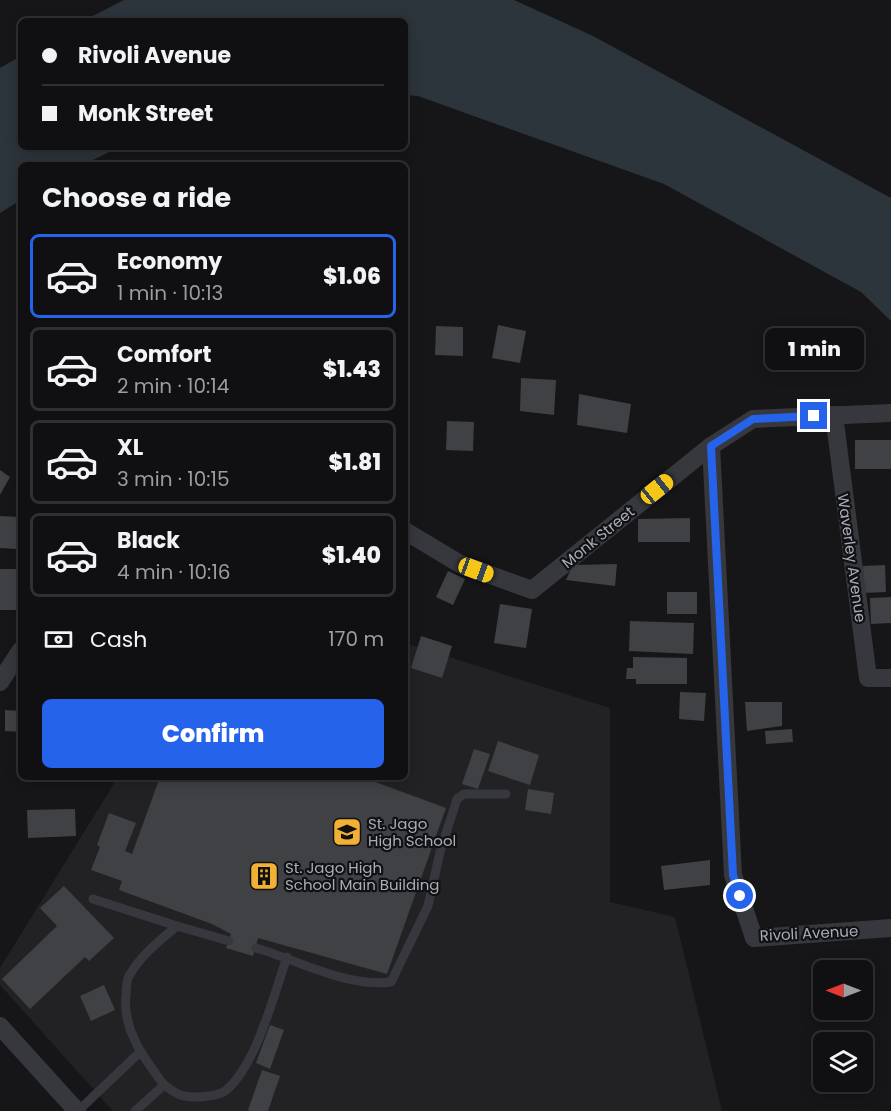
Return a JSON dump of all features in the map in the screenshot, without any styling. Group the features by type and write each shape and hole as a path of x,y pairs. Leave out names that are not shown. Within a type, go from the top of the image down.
{"street":[{"name":"Monk Street","path":"408,533 460,564 532,590 711,446 753,419 891,413"},
{"name":"Waverley Avenue","path":"834,415 868,678 891,678"},
{"name":"Rivoli Avenue","path":"711,446 733,875 754,938 891,928"},
{"path":"0,682 18,655"},
{"path":"0,1026 78,1111"}],"lane":[{"path":"256,948 344,978 375,984 391,982 428,906 440,852 457,799 465,794 506,794"},
{"path":"93,899 229,941"},
{"path":"177,926 148,950 128,978 125,1005 129,1028 140,1052 164,1085 182,1096 209,1096 224,1092 243,1070 261,1032 287,957"},
{"path":"78,1111 140,1052"},
{"path":"135,1111 164,1085"}],"shaded area":[{"path":"124,0 514,0 593,36 891,198 891,321 861,292 664,184 418,96 408,95 408,18 89,18"},
{"path":"18,58 18,150 113,150 89,162 18,162 18,202 0,213 0,68"},
{"name":"St. Jago High School","path":"408,644 610,708 610,902 675,917 722,1111 113,1111 0,985 0,968 116,780 408,780"}],"building":[{"path":"498,325 526,331 520,363 492,358"},
{"path":"436,326 463,327 463,356 435,355"},
{"path":"521,378 556,380 554,415 520,411"},
{"path":"579,394 631,404 627,433 577,425"},
{"path":"447,421 474,422 473,451 446,450"},
{"path":"855,440 891,440 891,469 855,469"},
{"path":"0,470 10,477 0,495"},
{"path":"0,516 18,517 17,549 0,548"},
{"path":"690,518 690,542 638,542 638,519"},
{"path":"617,564 615,586 566,580 573,565"},
{"path":"885,565 886,592 864,593 863,566"},
{"path":"0,569 18,569 18,610 0,610"},
{"path":"448,571 465,579 453,605 436,597"},
{"path":"667,592 697,592 697,614 667,614"},
{"path":"891,597 891,623 871,624 870,598"},
{"path":"500,604 532,609 526,648 494,643"},
{"path":"630,621 694,623 693,654 629,651"},
{"path":"421,636 452,646 442,678 411,668"},
{"path":"633,657 687,658 687,684 636,684 636,679 626,679 627,668 633,668"},
{"path":"680,692 706,693 704,721 679,719"},
{"path":"745,702 782,702 782,726 747,731"},
{"path":"5,710 18,711 18,732 5,731"},
{"path":"792,729 793,742 766,744 765,731"},
{"path":"498,741 539,755 530,785 488,771"},
{"path":"474,749 490,754 478,789 462,784"},
{"name":"St. Jago High School Main Building","path":"159,780 370,780 446,808 387,974 258,938 253,956 226,948 231,934 212,924 119,890 122,881 91,870 100,847 97,845 109,813 136,823 125,851 132,854"},
{"path":"528,789 554,793 551,814 525,810"},
{"path":"75,809 76,836 28,838 27,810"},
{"path":"710,860 710,885 664,890 661,866"},
{"path":"64,886 114,938 89,961 85,957 30,1009 2,979 57,926 40,908"},
{"path":"104,985 115,1010 91,1021 80,996"},
{"path":"270,1025 284,1030 270,1069 256,1063"},
{"path":"262,1070 280,1076 268,1111 250,1111 248,1110"}],"place":[{"name":"St. Jago High School","path":"347,832"},
{"name":"St. Jago High School Main Building","path":"264,876"}],"route":[{"path":"740,896 733,875 711,446 753,419 814,416"}]}
